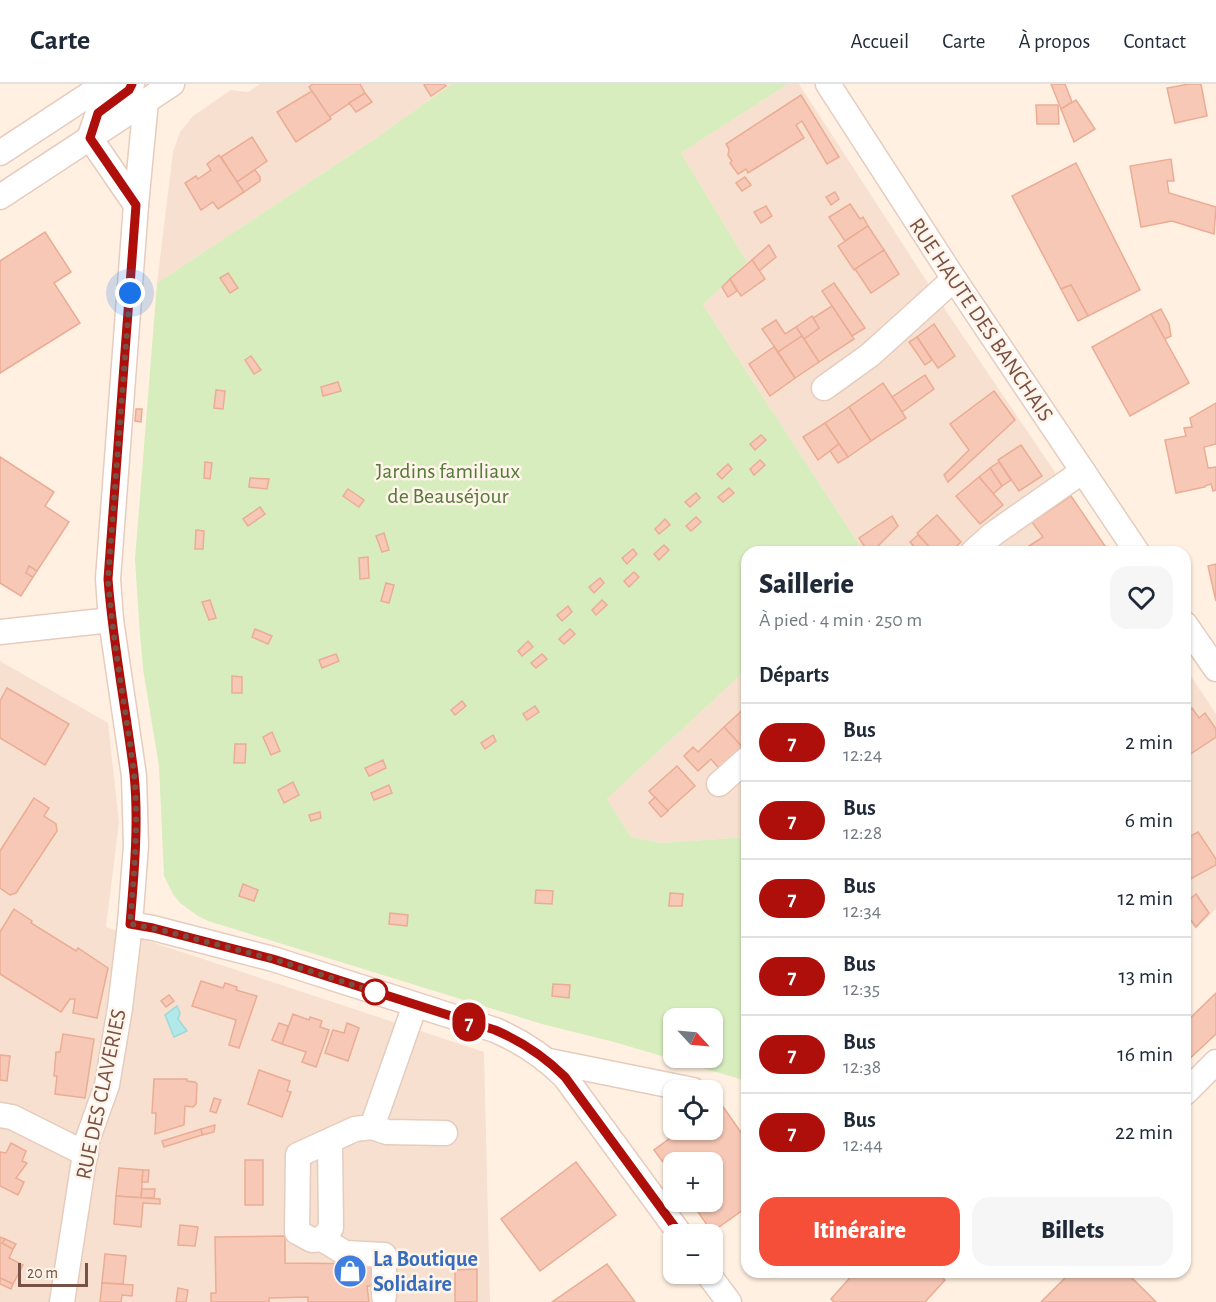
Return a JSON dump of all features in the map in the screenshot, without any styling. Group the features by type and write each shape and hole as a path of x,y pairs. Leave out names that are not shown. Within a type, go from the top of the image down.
{"street":[{"path":"0,153 105,84"},
{"path":"0,196 90,138 98,113 129,90 139,92 172,84"},
{"name":"RUE HAUTE DES BANCHAIS","path":"828,84 954,279 1133,546"},
{"name":"RUE DES CLAVERIES","path":"62,1302 87,1141 106,1085 120,1008 136,845 134,776 111,620 108,579 136,205 139,92"},
{"path":"90,138 136,205"},
{"path":"824,388 870,355 954,279"},
{"path":"980,546 993,534 1083,471"},
{"path":"0,632 111,620"},
{"path":"1191,635 1216,669"},
{"path":"719,784 741,764"},
{"path":"130,924 273,959 514,1039 549,1061 565,1077 673,1224"},
{"path":"372,1127 415,1005"},
{"path":"549,1061 663,1084"},
{"path":"1191,1087 1216,1062"},
{"path":"0,1115 12,1117 86,1154"},
{"path":"384,1296 384,1255 345,1253 322,1239 312,1240 297,1232 298,1155 355,1130 372,1127 387,1132 445,1132"},
{"path":"322,1239 331,1228 330,1141"},
{"path":"716,1284 729,1302"}],"shaded area":[{"path":"260,84 452,84 376,138 157,283 173,152 180,132 193,116 231,90 248,92"},
{"path":"788,84 799,84 948,314 1105,546 860,546 703,305 747,262 681,153"},
{"path":"0,661 108,723 119,822 106,927 484,1052 490,1302 0,1302"},
{"path":"741,675 741,837 661,843 631,837 607,799"},
{"path":"1191,676 1216,714 1216,909 1195,929 1191,923"}],"green space":[{"name":"Jardins familiaux de Beauséjour","path":"452,84 788,84 681,153 747,262 703,305 860,546 741,546 741,675 607,799 631,837 661,843 741,837 741,1079 703,1068 723,1068 723,1008 663,1008 663,1056 542,1024 208,921 180,903 164,876 159,766 143,669 135,559 157,283 376,138"}],"water":[{"path":"177,1006 180,1013 178,1019 187,1031 174,1037 165,1015"}],"building":[{"path":"313,84 360,84 365,93 329,117 309,87"},
{"path":"1051,84 1065,84 1072,102 1061,109"},
{"path":"1201,84 1207,116 1175,123 1167,88"},
{"path":"424,85 446,86 431,96"},
{"path":"312,91 331,119 296,142 277,112"},
{"path":"365,93 372,102 356,112 349,103"},
{"path":"801,95 839,157 827,164 802,121 796,125 804,138 748,173 746,169 738,174 730,163 732,161 726,144"},
{"path":"1076,100 1095,129 1074,142 1061,109"},
{"path":"1036,105 1058,105 1059,124 1037,124"},
{"path":"252,137 267,161 237,182 221,157"},
{"path":"219,155 244,192 218,209 213,202 201,210 185,183 196,176 198,179 211,170 207,164"},
{"path":"1171,159 1174,181 1167,181 1169,193 1216,207 1214,234 1172,221 1141,227 1130,166"},
{"path":"1076,163 1140,290 1088,316 1071,285 1061,289 1012,196"},
{"path":"255,170 260,181 244,192 237,182"},
{"path":"745,177 751,185 742,191 736,183"},
{"path":"835,192 839,199 831,205 826,197"},
{"path":"850,204 860,219 863,217 868,226 845,241 829,217"},
{"path":"766,206 772,216 761,223 754,212"},
{"path":"868,226 884,250 854,270 838,246"},
{"path":"45,232 71,272 54,283 80,323 0,373 0,261"},
{"path":"769,245 776,257 759,271 752,260"},
{"path":"884,250 899,274 871,293 855,269"},
{"path":"752,260 765,279 741,296 730,279"},
{"path":"228,273 238,288 230,293 220,278"},
{"path":"730,279 737,291 728,297 722,287"},
{"path":"834,283 865,328 852,336 822,291"},
{"path":"1071,285 1088,316 1078,321 1061,289"},
{"path":"832,306 854,339 819,362 804,339 819,328 813,318"},
{"path":"1161,309 1169,324 1171,336 1165,339 1151,314"},
{"path":"1151,314 1189,383 1130,416 1092,347"},
{"path":"812,316 819,328 804,339 796,327"},
{"path":"776,320 785,334 796,327 802,336 778,352 762,329"},
{"path":"934,324 955,356 938,368 917,337"},
{"path":"802,336 819,362 795,378 778,352"},
{"path":"917,337 932,360 925,365 909,342"},
{"path":"774,347 795,378 770,396 749,364"},
{"path":"251,356 261,370 254,374 245,360"},
{"path":"925,375 934,389 902,412 892,397"},
{"path":"338,382 341,391 323,396 321,387"},
{"path":"883,383 906,418 871,441 849,407"},
{"path":"216,390 225,391 223,409 214,408"},
{"path":"994,391 1015,420 948,482 944,475 969,450 950,424"},
{"path":"1216,403 1216,444 1204,447 1208,468 1216,467 1216,490 1213,491 1211,484 1176,493 1165,440 1186,436 1184,428 1192,427 1190,418"},
{"path":"849,407 871,441 848,457 825,423"},
{"path":"136,409 142,409 141,422 135,421"},
{"path":"825,423 839,444 818,460 803,437"},
{"path":"761,435 766,440 755,450 750,444"},
{"path":"839,444 848,457 838,463 830,451"},
{"path":"1021,445 1042,476 1019,491 998,460"},
{"path":"0,457 54,492 45,506 69,522 37,571 29,566 26,573 33,577 21,596 0,583"},
{"path":"760,460 765,465 754,475 750,469"},
{"path":"205,462 212,463 210,479 204,478"},
{"path":"999,462 1011,480 1002,486 990,468"},
{"path":"728,464 732,469 722,479 717,474"},
{"path":"990,468 1002,486 993,494 979,477"},
{"path":"979,477 1003,505 980,524 956,496"},
{"path":"250,478 269,479 267,489 249,487"},
{"path":"729,488 734,493 723,502 718,497"},
{"path":"348,489 364,500 359,507 343,496"},
{"path":"696,493 700,498 690,507 685,502"},
{"path":"1071,496 1105,546 1029,546 1043,537 1032,522"},
{"path":"260,507 265,514 248,526 243,519"},
{"path":"937,515 961,542 957,546 929,546 917,533"},
{"path":"892,516 898,526 878,546 864,546 859,538"},
{"path":"696,517 701,522 691,531 686,526"},
{"path":"665,519 670,525 659,534 655,529"},
{"path":"196,530 204,531 203,549 195,549"},
{"path":"384,533 389,550 382,552 376,536"},
{"path":"918,535 928,546 914,546 910,542"},
{"path":"664,545 669,550 659,560 654,554"},
{"path":"633,549 637,554 627,564 622,558"},
{"path":"368,557 369,578 360,579 359,558"},
{"path":"1216,564 1216,601 1208,566"},
{"path":"29,566 37,571 33,577 26,573"},
{"path":"634,572 639,577 629,587 624,581"},
{"path":"600,578 604,583 594,593 589,587"},
{"path":"386,583 394,585 389,603 381,601"},
{"path":"210,600 216,618 209,620 202,602"},
{"path":"602,600 607,605 596,615 592,610"},
{"path":"568,606 572,612 562,621 557,615"},
{"path":"255,629 272,636 268,644 252,637"},
{"path":"570,629 575,634 564,644 559,639"},
{"path":"528,641 533,647 522,656 518,651"},
{"path":"336,654 339,661 322,668 319,660"},
{"path":"542,654 547,659 536,668 531,663"},
{"path":"232,676 242,677 242,693 232,693"},
{"path":"7,688 69,724 45,765 0,738 0,701"},
{"path":"462,701 466,706 455,715 451,710"},
{"path":"535,706 539,712 527,720 523,714"},
{"path":"1191,709 1199,718 1205,713 1216,729 1216,737 1191,754"},
{"path":"741,711 741,746 724,727"},
{"path":"724,727 741,746 741,754 722,772 711,759 698,771 684,756 693,747 698,752"},
{"path":"272,732 280,751 271,755 263,737"},
{"path":"493,735 496,741 485,749 481,743"},
{"path":"235,744 246,744 245,763 234,763"},
{"path":"383,760 386,768 369,776 365,768"},
{"path":"677,766 695,786 667,811 649,791"},
{"path":"293,782 299,795 284,803 278,790"},
{"path":"389,785 392,793 374,800 371,793"},
{"path":"655,797 668,811 661,817 649,803"},
{"path":"34,798 49,808 44,816 56,824 57,831 16,893 10,895 0,888 0,851"},
{"path":"320,812 321,818 311,821 309,815"},
{"path":"1198,832 1216,859 1216,865 1191,879 1191,836"},
{"path":"243,884 258,890 254,901 239,896"},
{"path":"536,890 553,891 552,904 535,903"},
{"path":"670,893 683,894 682,906 669,906"},
{"path":"1196,894 1209,913 1196,927 1191,920 1191,898"},
{"path":"14,909 32,921 31,923 76,951 78,948 108,968 97,1018 73,1013 75,999 70,999 61,1012 0,974 0,932"},
{"path":"390,913 408,915 407,926 389,924"},
{"path":"201,981 223,988 225,983 237,987 236,990 257,996 239,1048 229,1045 236,1020 192,1006"},
{"path":"553,984 570,985 569,998 552,996"},
{"path":"1216,993 1216,1034 1191,1057 1191,1017"},
{"path":"169,995 174,1001 166,1007 161,1001"},
{"path":"293,1014 309,1020 310,1017 322,1021 320,1027 329,1030 316,1067 302,1062 306,1052 282,1044"},
{"path":"279,1023 288,1026 282,1044 272,1040"},
{"path":"347,1023 359,1028 348,1061 325,1053 333,1030 344,1033"},
{"path":"63,1034 94,1039 85,1098 55,1094 56,1052 60,1052"},
{"path":"0,1055 10,1056 7,1081 0,1080"},
{"path":"259,1070 290,1081 287,1091 291,1092 282,1117 248,1104"},
{"path":"154,1079 187,1079 197,1084 196,1104 193,1107 185,1106 184,1125 155,1134 156,1113 152,1113"},
{"path":"214,1098 221,1100 216,1113 210,1111"},
{"path":"723,1107 741,1132 741,1211 723,1224 706,1224 698,1212 723,1212 723,1152 663,1152 663,1162 654,1150 668,1140 723,1140"},
{"path":"215,1125 214,1132 202,1135 201,1129"},
{"path":"201,1129 202,1135 164,1147 162,1141"},
{"path":"11,1143 26,1151 22,1161 27,1163 16,1178 24,1182 18,1195 0,1186 0,1152 6,1153"},
{"path":"245,1160 263,1160 263,1205 245,1205"},
{"path":"576,1162 616,1215 540,1271 501,1219"},
{"path":"119,1168 143,1170 141,1198 116,1196"},
{"path":"143,1170 149,1170 148,1182 142,1182"},
{"path":"142,1189 155,1189 154,1198 141,1198"},
{"path":"116,1196 160,1199 160,1204 143,1203 141,1227 114,1224"},
{"path":"180,1225 198,1227 195,1246 178,1245"},
{"path":"285,1236 285,1263 377,1264 377,1286 367,1286 369,1302 308,1302 308,1297 269,1298 269,1302 211,1302 211,1293 216,1293 215,1237"},
{"path":"0,1237 5,1239 2,1243 13,1249 9,1258 23,1265 13,1284 0,1278"},
{"path":"5,1239 16,1244 13,1249 2,1243"},
{"path":"105,1254 126,1256 123,1284 102,1283"},
{"path":"607,1264 635,1302 552,1302"},
{"path":"477,1269 477,1302 455,1302 455,1270"},
{"path":"0,1278 13,1284 11,1289 0,1284"},
{"path":"850,1278 943,1278 945,1280 925,1302 834,1302 831,1299"},
{"path":"1065,1278 1132,1278 1156,1302 1041,1302"},
{"path":"102,1283 133,1285 132,1296 122,1295 121,1302 100,1302"},
{"path":"178,1288 188,1290 186,1302 176,1302"}],"bus line":[{"name":"7","path":"132,84 129,90 98,113 90,138 136,205 108,579 111,620 134,776 136,845 130,924 273,959 495,1030 514,1039 549,1061 565,1077 673,1224"}],"place":[{"name":"La Boutique Solidaire","path":"350,1271"}],"route":[{"path":"130,293 108,579 111,620 134,776 136,845 130,924 273,959 375,992"}]}
